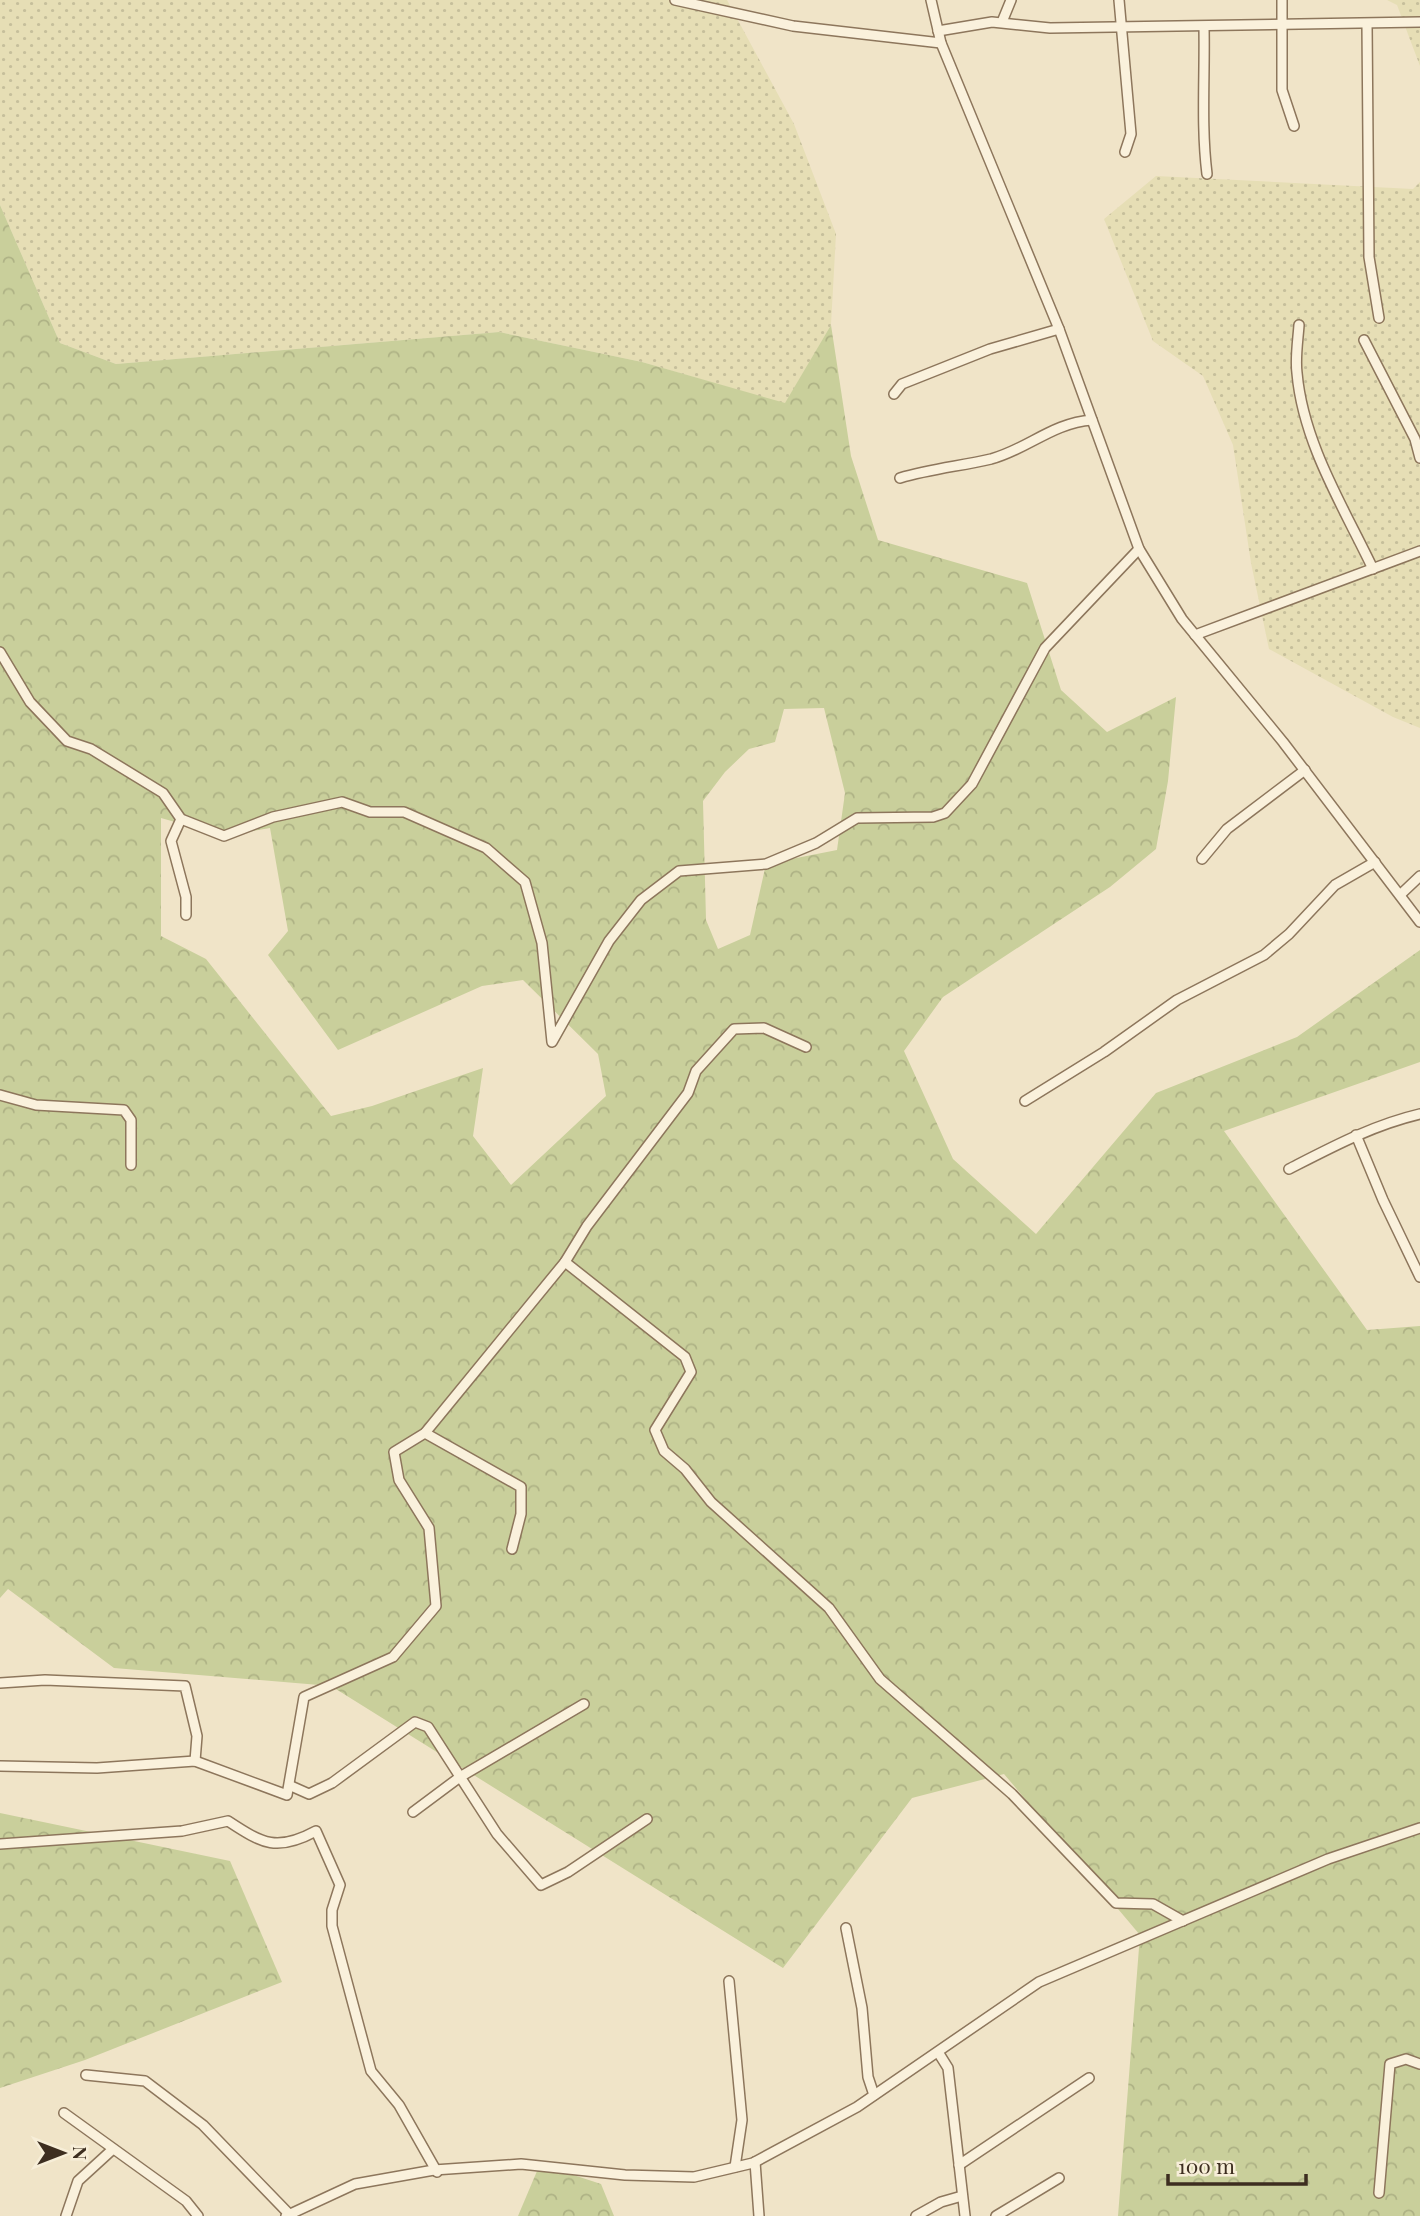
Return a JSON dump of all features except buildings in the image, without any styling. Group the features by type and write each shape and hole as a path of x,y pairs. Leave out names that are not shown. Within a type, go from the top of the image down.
{"street":[{"path":"675,0 793,26 941,43"},
{"path":"931,0 941,43 1059,328 1139,549 1164,593 1195,635 1305,770 1420,922"},
{"path":"1002,22 1011,0"},
{"path":"1119,0 1131,134 1125,152"},
{"path":"1282,0 1282,90 1294,126"},
{"path":"938,31 984,22 1050,29 1420,22"},
{"path":"1367,24 1369,257 1378,318"},
{"path":"1203,27 1206,93 1203,144 1207,174"},
{"path":"1299,325 1296,371 1303,414 1324,466 1373,569"},
{"path":"894,394 902,384 990,349 1059,328"},
{"path":"1364,340 1415,439 1420,458"},
{"path":"900,478 993,458 1068,422 1092,420"},
{"path":"0,652 30,702 67,741 91,749 163,793 181,819 224,836 273,817 342,802 370,812 404,812 486,848 525,882 542,943 552,1042 609,941 640,900 679,871 765,864 816,844 857,818 933,817 945,813 972,785 1045,648 1139,549"},
{"path":"1195,635 1420,551"},
{"path":"1202,859 1227,829 1305,770"},
{"path":"181,819 171,841 186,897 186,915"},
{"path":"1026,1101 1104,1052 1184,996 1264,955 1289,934 1335,885 1375,862"},
{"path":"1400,895 1420,876"},
{"path":"0,1766 97,1768 195,1761 286,1795 290,1786 304,1697 393,1657 436,1606 429,1528 399,1480 394,1452 425,1433 565,1262 587,1226 688,1093 696,1071 734,1029 764,1028 806,1047"},
{"path":"0,1095 36,1105 124,1110 131,1120 131,1165"},
{"path":"1289,1169 1356,1135 1420,1114"},
{"path":"1356,1135 1420,1277"},
{"path":"565,1262 685,1356 691,1373 655,1430 664,1451 685,1469 711,1502 829,1608 880,1679 1012,1794 1116,1903 1153,1904 1182,1921"},
{"path":"425,1433 521,1487 521,1514 512,1549"},
{"path":"0,1683 45,1680 153,1682 185,1686 197,1736 195,1761"},
{"path":"413,1812 460,1777 584,1704"},
{"path":"290,1786 310,1794 332,1783 415,1722 428,1727 497,1834 541,1885 568,1872 646,1819"},
{"path":"0,1844 182,1831 228,1821 262,1843 292,1844 316,1830 340,1885 332,1910 332,1926 371,2071 399,2105 437,2171"},
{"path":"86,2075 145,2081 203,2125 287,2215 355,2184 437,2171 521,2164 625,2175 694,2177 754,2162 874,2095 1039,1982 1328,1859 1420,1828"},
{"path":"846,1928 862,2008 869,2077 874,2095"},
{"path":"729,1981 742,2120 735,2167"},
{"path":"938,2052 948,2068 965,2216"},
{"path":"1379,2193 1390,2064 1406,2059 1420,2064"},
{"path":"959,2165 1089,2078"},
{"path":"64,2113 187,2201 198,2216"},
{"path":"66,2216 78,2181 113,2149"},
{"path":"754,2162 759,2216"},
{"path":"996,2216 1059,2178"},
{"path":"916,2216 941,2202 962,2196"}],"shaded area":[{"path":"0,0 727,0 794,124 836,234 831,325 785,404 642,362 499,332 116,364 60,343 0,205"},
{"path":"1387,0 1420,0 1420,66 1397,5"},
{"path":"1156,176 1413,189 1420,182 1420,728 1393,717 1269,649 1251,563 1233,445 1203,376 1153,341 1104,219"}],"green space":[{"path":"0,205 60,343 116,364 499,332 642,362 785,403 831,325 851,456 878,540 1027,583 1061,690 1107,732 1176,697 1168,781 1156,849 1110,887 943,997 904,1051 953,1159 1036,1234 1156,1093 1297,1037 1420,950 1420,1062 1224,1131 1367,1330 1420,1326 1420,2216 1118,2216 1140,1935 1004,1774 912,1798 783,1968 331,1686 114,1668 8,1589 0,1598","holes":["824,708 845,793 837,850 766,864 750,935 718,949 706,920 703,801 725,772 749,749 775,742 784,709","161,818 224,836 270,828 288,931 268,955 338,1050 482,986 523,980 598,1054 606,1096 511,1185 473,1136 483,1068 372,1106 331,1116 206,959 161,936"]},
{"path":"0,1813 230,1861 282,1982 85,2060 0,2088"},
{"path":"540,2164 601,2184 614,2216 518,2216"}]}
